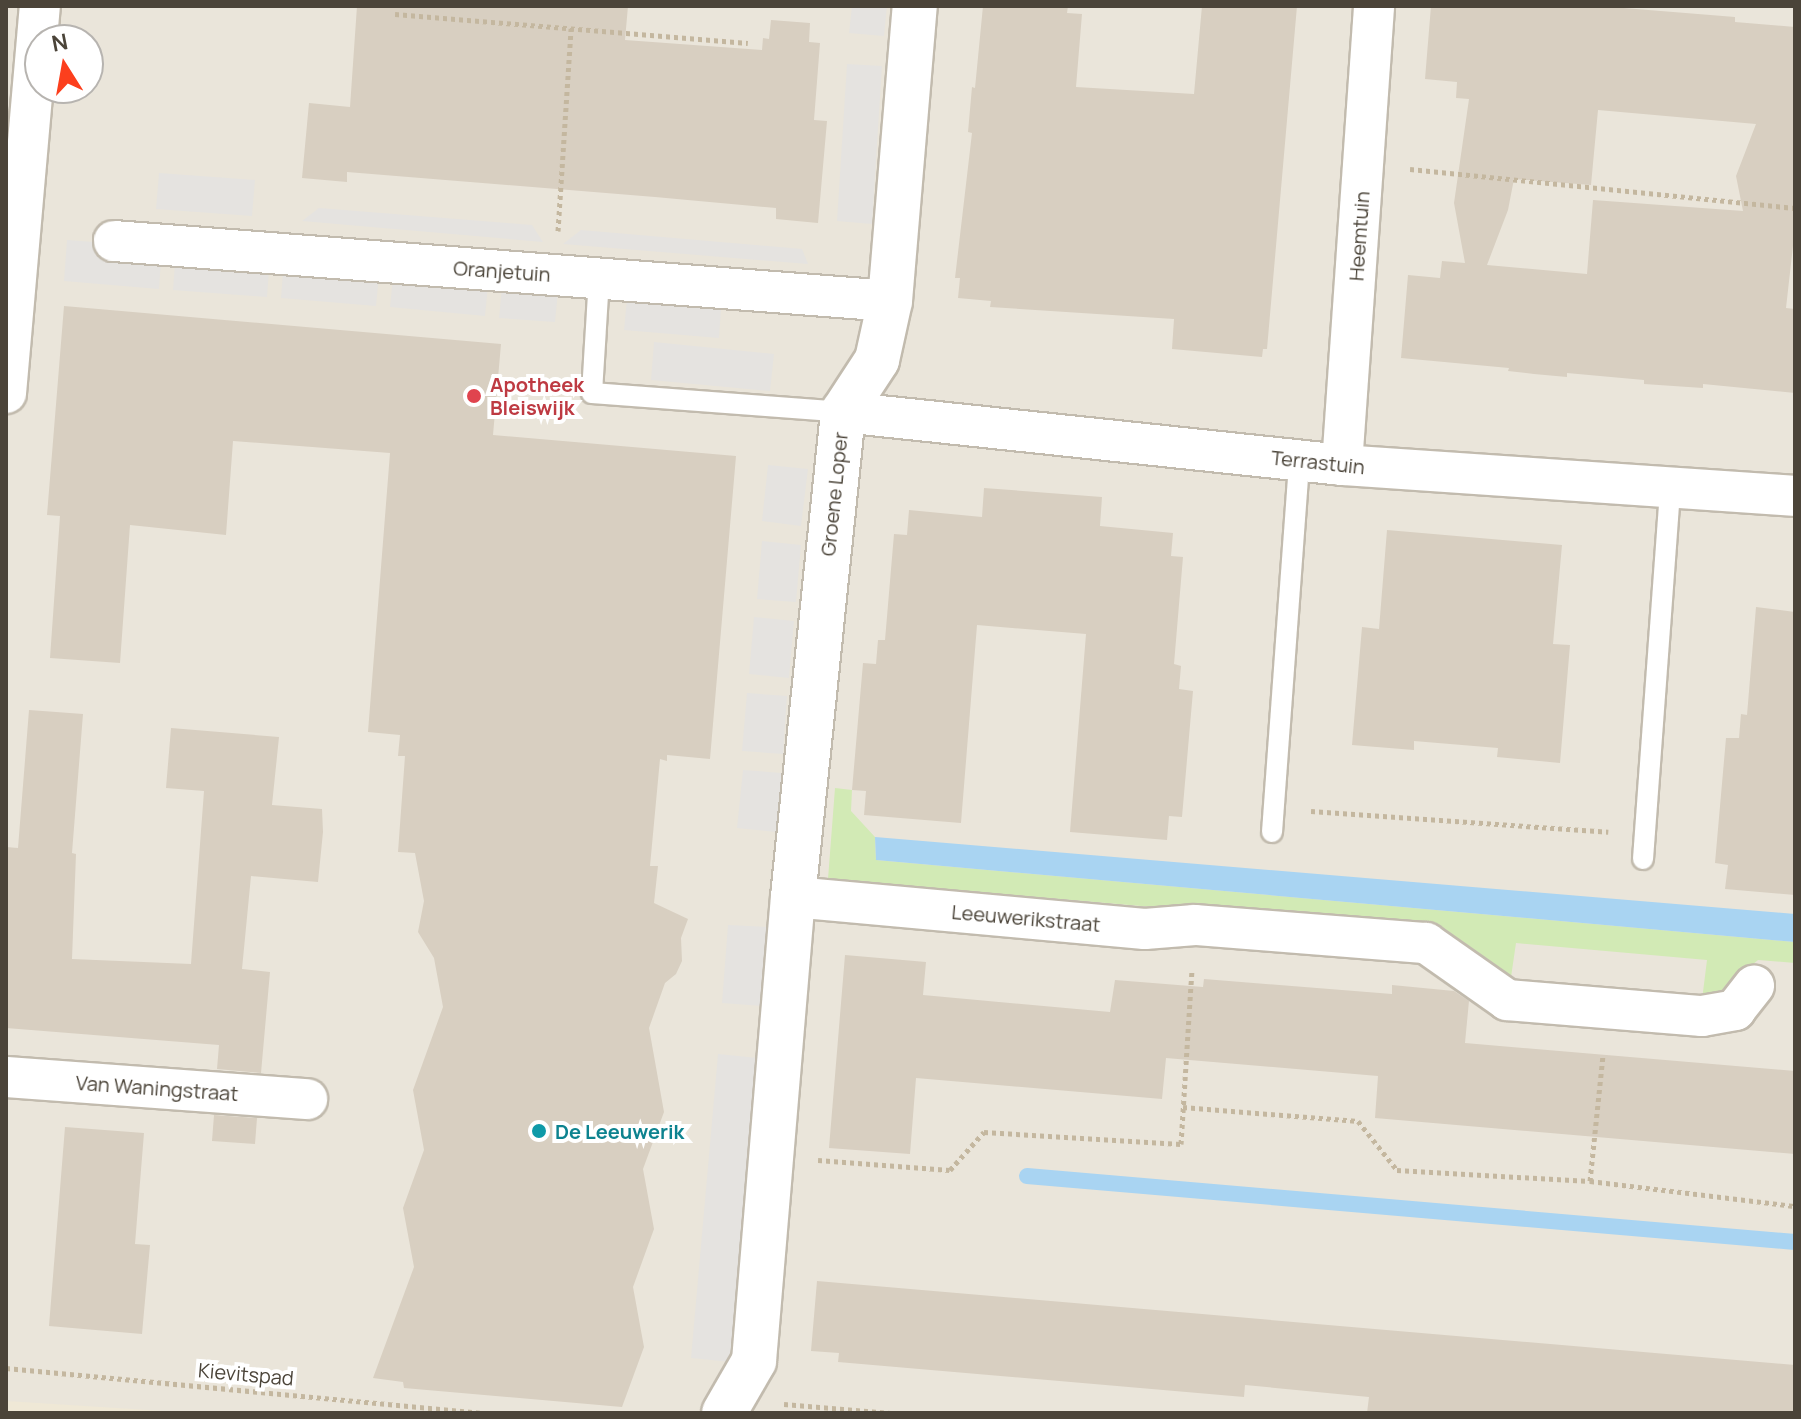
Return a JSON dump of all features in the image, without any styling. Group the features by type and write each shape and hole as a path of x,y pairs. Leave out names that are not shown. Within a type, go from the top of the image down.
{"street":[{"path":"6,393 12,236 40,6"},
{"name":"Groene Loper","path":"793,897 843,412 877,360 890,301 915,6"},
{"name":"Heemtuin","path":"1342,465 1374,6"},
{"name":"Oranjetuin","path":"114,241 890,301"},
{"name":"Terrastuin","path":"843,412 1342,465 1670,490 1795,496"},
{"path":"729,1406 754,1361 793,897"},
{"name":"Leeuwerikstraat","path":"793,897 1145,929 1195,925 1426,943 1507,1000 1702,1016 1735,1010 1754,986"},
{"name":"Van Waningstraat","path":"6,1077 307,1099"}],"lane":[{"path":"599,278 592,393 843,412"},
{"path":"1272,832 1299,460"},
{"path":"1643,859 1670,490"}],"path":[{"path":"395,14 748,43"},
{"path":"555,275 571,28"},
{"path":"1364,164 1795,208"},
{"path":"1274,808 1645,835"},
{"path":"773,1156 950,1170 984,1132 1181,1144 1195,925"},
{"path":"1590,1181 1608,1008"},
{"path":"1183,1107 1358,1121 1397,1170 1590,1181 1795,1206"},
{"name":"Kievitspad","path":"6,1368 483,1413"},
{"path":"729,1406 891,1413"}],"shaded area":[{"path":"6,6 1795,6 1795,1413 6,1413"},
{"path":"852,6 887,6 884,36 849,33"},
{"path":"847,64 882,66 872,224 837,221"},
{"path":"159,173 255,180 252,216 156,209"},
{"path":"319,208 532,225 543,242 302,221"},
{"path":"581,230 802,249 808,264 563,244"},
{"path":"67,240 162,247 159,289 64,281"},
{"path":"176,249 270,256 267,297 173,290"},
{"path":"284,259 380,266 376,306 281,298"},
{"path":"394,267 489,275 485,316 390,307"},
{"path":"503,276 559,281 555,322 499,318"},
{"path":"628,288 722,295 719,338 624,330"},
{"path":"654,342 774,354 770,391 651,380"},
{"path":"768,465 808,469 801,526 762,521"},
{"path":"762,541 801,545 796,602 757,599"},
{"path":"754,617 794,621 789,678 749,674"},
{"path":"747,693 787,696 783,754 742,751"},
{"path":"743,770 782,773 776,832 737,828"},
{"path":"728,925 768,927 762,1006 722,1003"},
{"path":"718,1054 758,1058 731,1362 691,1358"},
{"path":"6,1401 195,1413 6,1413"}],"green space":[{"path":"835,788 852,790 851,811 875,837 876,860 1795,942 1795,963 1758,960 1709,1001 1702,1000 1707,960 1516,943 1510,984 1430,931 828,879"}],"water":[{"path":"875,837 1795,914 1795,942 876,860"}],"building":[{"path":"357,6 628,6 625,40 762,50 763,38 769,39 771,20 810,23 809,42 820,43 814,120 827,121 818,223 776,219 776,208 655,197 347,172 347,182 302,178 309,103 350,107"},
{"path":"983,6 1068,6 1067,13 1082,14 1076,87 1194,94 1202,6 1297,6 1267,349 1263,349 1262,357 1172,349 1174,319 990,307 991,301 958,298 960,278 955,278 972,133 968,132 972,87 975,88"},
{"path":"1431,6 1599,6 1735,17 1735,22 1795,27 1795,228 1786,308 1795,309 1795,393 1703,384 1703,388 1644,384 1644,380 1567,373 1567,377 1401,358 1408,275 1440,278 1442,261 1465,263 1454,203 1469,99 1456,98 1457,82 1425,79","holes":["1598,110 1756,124 1736,176 1743,211 1593,200 1587,274 1487,265 1508,210 1514,179 1591,185"]},
{"path":"64,306 501,344 493,435 736,456 710,759 667,755 667,761 660,759 650,866 658,866 654,903 688,919 681,938 682,961 676,974 665,983 649,1028 664,1112 643,1169 654,1229 633,1287 644,1347 622,1407 404,1388 403,1382 373,1378 414,1267 403,1208 424,1150 413,1090 443,1007 434,958 418,932 424,901 415,853 398,852 405,756 398,756 400,735 368,732 390,453 233,441 226,535 130,525 120,663 50,658 60,516 47,515"},
{"path":"984,488 1102,497 1100,526 1173,533 1171,556 1183,557 1174,664 1181,666 1179,689 1193,691 1182,817 1169,816 1167,840 1070,832 1086,634 977,625 961,823 864,815 866,791 852,790 863,663 876,664 878,640 885,640 894,534 907,535 909,510 982,517"},
{"path":"1387,530 1562,545 1553,644 1570,645 1560,763 1497,757 1498,748 1414,741 1414,750 1352,745 1362,627 1379,629"},
{"path":"1756,607 1795,612 1795,895 1725,889 1728,865 1715,863 1726,738 1739,738 1741,714 1747,715"},
{"path":"29,710 83,714 72,853 76,854 72,959 191,964 204,791 166,788 171,728 279,737 272,805 322,809 323,832 318,882 251,876 242,969 270,972 261,1073 217,1069 219,1045 6,1028 6,847 18,848"},
{"path":"845,955 926,962 923,995 1110,1012 1115,980 1203,987 1204,979 1392,994 1392,985 1454,991 1469,1001 1465,1043 1795,1071 1795,1154 1375,1118 1378,1076 1166,1058 1162,1099 916,1078 910,1154 829,1148"},
{"path":"214,1115 257,1118 255,1144 212,1141"},
{"path":"65,1127 144,1133 135,1244 150,1245 142,1334 49,1326"},
{"path":"817,1281 1795,1365 1795,1413 1367,1413 1369,1397 1245,1385 1244,1397 838,1362 839,1353 811,1351"}],"waterway":[{"path":"1027,1176 1795,1242"}],"place":[{"name":"Apotheek Bleiswijk","path":"474,396"},
{"name":"De Leeuwerik","path":"539,1131"}]}
